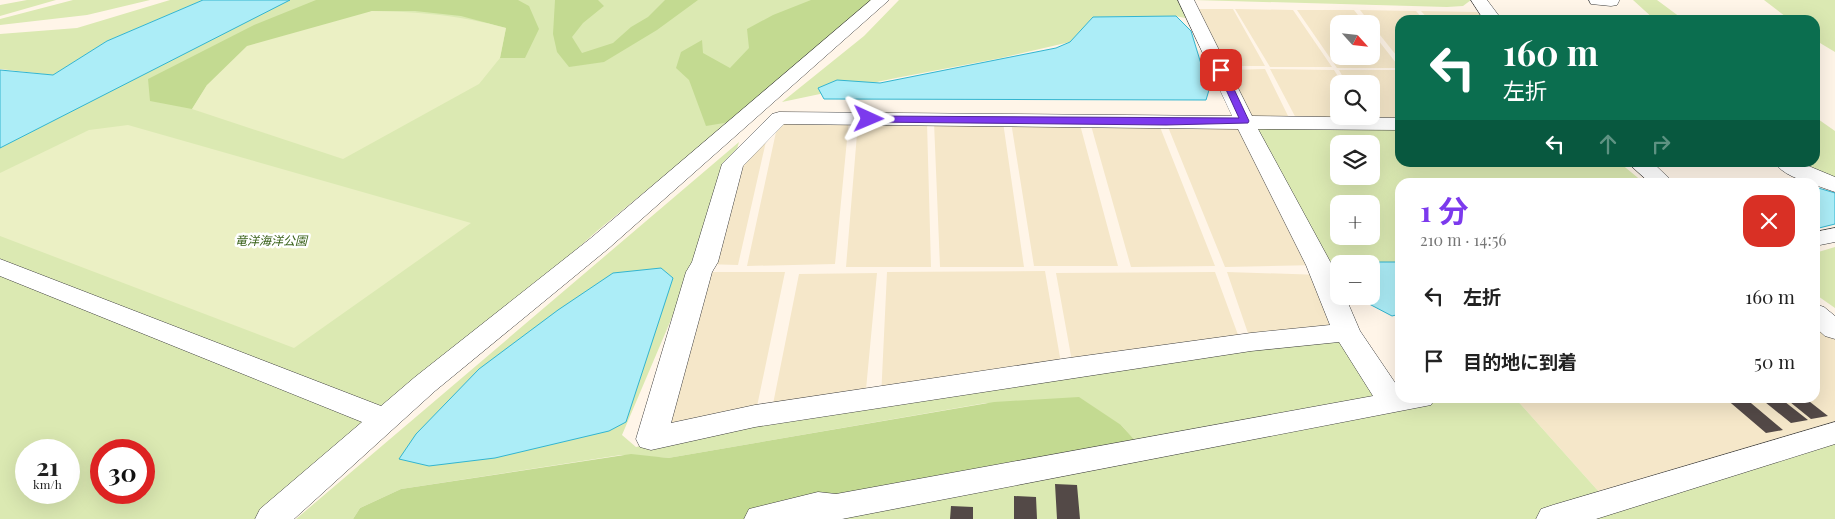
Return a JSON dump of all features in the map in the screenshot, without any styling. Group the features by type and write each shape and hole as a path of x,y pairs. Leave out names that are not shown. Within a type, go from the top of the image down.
{"street":[{"path":"272,519 433,378 600,243 881,0"},
{"path":"1186,0 1244,121 1319,265 1347,332 1395,386"},
{"path":"1479,0 1490,15"},
{"path":"1347,332 1251,342 1062,368 755,416 650,439 699,272 705,262 733,164 779,118 1395,124"},
{"path":"1644,167 1657,178"},
{"path":"1791,167 1819,178"},
{"path":"1820,178 1835,184"},
{"path":"1820,238 1835,235"},
{"path":"0,267 384,420"},
{"path":"761,519 818,505 836,507 1395,402"},
{"path":"1554,519 1835,433"}],"shaded area":[{"path":"1198,9 1233,9 1265,66 1226,66"},
{"path":"1235,9 1293,10 1332,67 1270,67"},
{"path":"1297,10 1354,10 1358,15 1330,15 1330,58"},
{"path":"1360,10 1416,11 1420,15 1395,15 1395,54 1380,35 1380,15 1364,15"},
{"path":"1421,11 1477,12 1480,15 1425,15"},
{"path":"1380,42 1395,62 1395,68 1337,68 1335,65 1380,65"},
{"path":"1265,69 1291,122 1319,265 1225,267 1166,122 1244,121 1226,70"},
{"path":"1270,69 1334,70 1337,75 1330,75 1330,122 1298,122"},
{"path":"1339,70 1395,70 1395,123 1380,122 1380,75 1342,75"},
{"path":"779,118 849,119 835,264 747,266"},
{"path":"1079,121 1118,266 1034,266 1011,122"},
{"path":"858,122 927,122 931,267 846,267"},
{"path":"934,122 1003,122 1024,267 940,267"},
{"path":"1090,122 1158,122 1215,266 1131,267"},
{"path":"769,128 738,265 704,264 733,164"},
{"path":"1045,271 1062,369 881,398 887,272"},
{"path":"699,272 785,272 755,416 651,439"},
{"path":"1215,272 1241,343 1073,367 1056,273"},
{"path":"1227,272 1322,275 1330,293 1330,305 1335,305 1347,332 1251,342"},
{"path":"877,273 865,400 771,414 799,274"},
{"path":"1820,321 1835,330 1835,430 1608,502 1519,403 1820,403"}],"green space":[{"path":"27,0 56,0 0,16 0,5"},
{"path":"73,0 150,0 87,15 0,25 0,19"},
{"path":"170,0 203,0 107,41 53,75 0,69 0,34 77,28"},
{"name":"竜洋海洋公園","path":"288,0 873,0 736,117 597,231 274,519 0,519 0,143"},
{"path":"316,0 518,0 529,6 539,29 525,58 500,58 506,28 461,16 415,11 372,11 207,85 192,109 150,101 148,79 254,25"},
{"path":"555,0 598,0 604,6 583,23 572,37 582,53 613,43 631,27 648,17 665,0 698,0 657,30 604,62 569,67 557,52 553,34"},
{"path":"811,0 879,0 730,122 706,126 689,80 676,68 681,52 702,40 703,53 730,68 749,48 747,29 773,15"},
{"path":"899,0 1186,0 1196,20 1175,16 1093,17 1070,42 1001,58 782,102 864,36"},
{"path":"1194,0 1471,0 1463,6 1447,7"},
{"path":"1633,0 1657,0 1677,15 1650,15"},
{"path":"1764,0 1835,0 1835,52 1820,43 1820,15 1784,15"},
{"path":"372,11 440,15 506,28 500,58 479,84 343,159 192,109 207,85 247,46"},
{"path":"1820,120 1835,131 1835,184 1799,167 1820,167"},
{"path":"1244,121 1330,122 1330,125 1380,125 1380,123 1395,123 1395,167 1625,167 1638,178 1395,178 1395,262 1380,263 1380,255 1330,255 1330,265 1327,265"},
{"path":"128,125 471,223 294,348 0,236 0,173 89,130"},
{"path":"739,142 724,195 622,435 636,447 830,405 1347,332 1393,403 1519,403 1608,502 1835,432 1835,519 841,519 1143,449 1121,425 986,403 668,458 621,455 401,489 360,508 353,519 296,519"},
{"path":"1835,247 1835,308 1820,298 1820,252"},
{"path":"1079,397 1121,425 1143,449 761,519 353,519 360,508 401,489 631,454 668,458 994,402"}],"water":[{"path":"203,0 290,0 0,148 0,70 53,75 107,41"},
{"path":"1176,16 1191,31 1209,90 1206,100 824,99 818,88 837,80 880,83 1056,48 1070,42 1093,17"},
{"path":"1820,188 1835,193 1835,224 1820,228"},
{"path":"1380,262 1395,262 1395,315 1392,316 1371,305 1380,305"},
{"path":"661,268 673,278 626,422 609,431 495,458 429,466 399,459 416,434 479,369 558,310 613,273"}],"building":[{"path":"1731,403 1751,403 1783,430 1766,433"},
{"path":"1766,403 1786,403 1808,420 1791,423"},
{"path":"1791,403 1811,403 1828,416 1811,419"},
{"path":"1055,484 1077,485 1080,519 1057,519"},
{"path":"1014,496 1036,497 1037,519 1014,519"},
{"path":"951,506 973,507 973,519 950,519"}],"route":[{"path":"869,119 1244,121 1221,70"}]}
